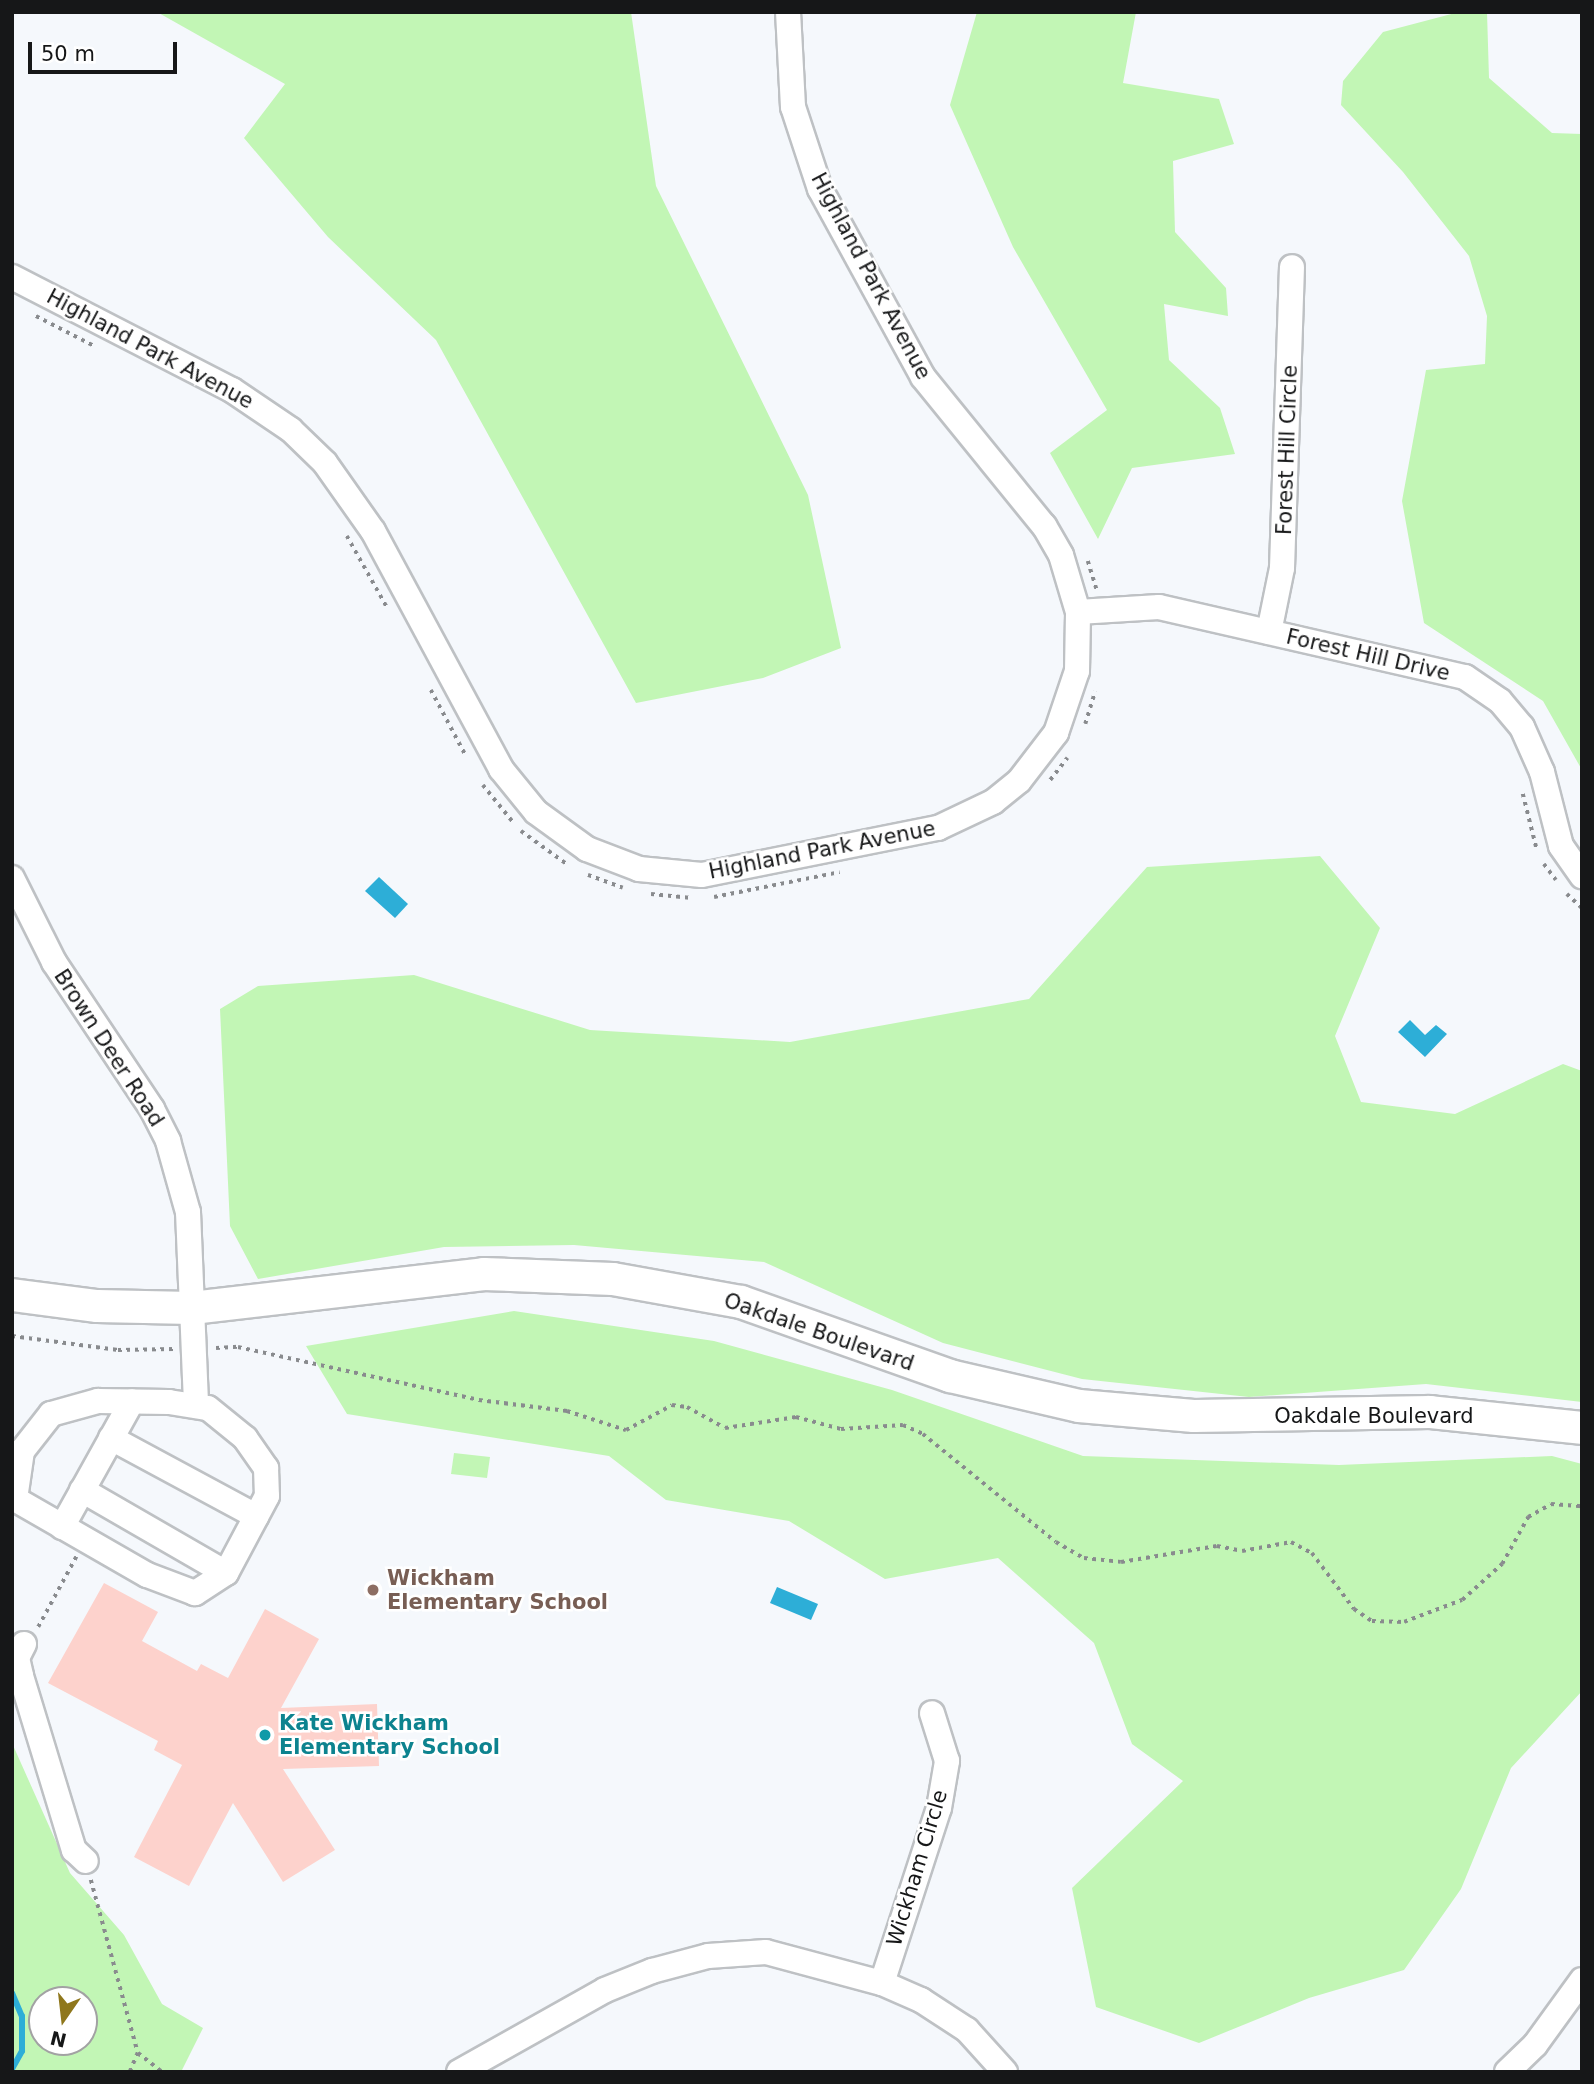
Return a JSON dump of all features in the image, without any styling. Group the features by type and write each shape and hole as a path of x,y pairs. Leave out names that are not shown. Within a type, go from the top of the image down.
{"main road":[{"name":"Oakdale Boulevard","path":"12,1295 97,1306 192,1308 484,1274 613,1279 741,1303 950,1376 1079,1406 1194,1416 1430,1412 1582,1428"}],"street":[{"name":"Highland Park Avenue","path":"12,277 232,390 291,430 325,463 366,521 501,769 519,795 560,832 616,862 670,874 734,872 963,818 1019,781 1056,733 1077,671 1078,612 1070,579 1044,526 923,377 820,189 793,107 788,12"},
{"name":"Forest Hill Circle","path":"1269,632 1282,568 1292,267"},
{"name":"Forest Hill Drive","path":"1078,612 1159,607 1447,672 1476,683 1500,701 1536,752 1568,884"},
{"name":"Brown Deer Road","path":"12,878 54,962 152,1109 169,1141 188,1212 196,1406"},
{"path":"98,1401 196,1406 208,1408 245,1438 266,1468 267,1496 226,1573 195,1593 147,1575 15,1499 22,1451 51,1414 98,1401"},
{"path":"62,1527 132,1401"},
{"path":"111,1437 256,1516"},
{"path":"82,1490 226,1573"},
{"path":"30,1638 17,1658 21,1676 74,1850 86,1861"},
{"name":"Wickham Circle","path":"882,1983 939,1808 947,1761 932,1713"},
{"path":"460,2072 605,1990 708,1956 766,1952 882,1983 921,2000 967,2031 1005,2072"},
{"path":"1507,2072 1535,2045 1582,1980"}],"path":[{"path":"33,315 99,349"},
{"path":"341,524 390,614"},
{"path":"1086,557 1103,609"},
{"path":"1082,729 1098,679"},
{"path":"428,684 468,759"},
{"path":"1042,789 1069,755"},
{"path":"480,779 518,827 544,849 580,872 627,889"},
{"path":"1522,787 1531,835 1568,884 1582,908"},
{"path":"708,897 849,870"},
{"path":"647,894 698,898"},
{"path":"12,1336 118,1350 238,1347 479,1400 567,1411 626,1430 671,1405 687,1407 725,1428 796,1417 842,1429 904,1425 923,1434 1056,1542 1084,1558 1121,1562 1217,1546 1242,1550 1291,1542 1312,1553 1354,1609 1372,1621 1404,1622 1462,1600 1502,1564 1528,1517 1551,1504 1582,1506"},
{"path":"30,1638 77,1555"},
{"path":"86,1861 138,2053 162,2072"},
{"path":"130,2072 138,2053"}],"green space":[{"path":"157,12 631,12 656,186 808,495 841,648 763,678 636,703 436,340 328,237 244,138 285,84"},
{"path":"977,12 1136,12 1123,83 1219,99 1234,144 1173,161 1175,232 1226,288 1228,316 1164,304 1169,360 1220,408 1235,454 1132,468 1098,539 1050,453 1107,410 1013,247 950,105"},
{"path":"1459,12 1487,12 1489,78 1552,133 1582,134 1582,770 1543,701 1424,623 1402,501 1426,370 1485,364 1487,316 1469,256 1403,172 1341,105 1343,81 1383,32"},
{"path":"1320,856 1380,928 1335,1036 1361,1102 1455,1114 1563,1064 1582,1071 1582,1402 1426,1384 1249,1397 1082,1379 943,1343 764,1262 574,1245 444,1247 258,1279 230,1226 220,1009 258,986 414,975 590,1030 790,1042 1029,999 1147,867"},
{"path":"514,1311 714,1341 892,1390 1083,1456 1339,1465 1552,1456 1582,1464 1582,1691 1511,1768 1461,1889 1404,1970 1309,1998 1199,2043 1096,2007 1072,1888 1183,1781 1132,1744 1094,1643 998,1558 885,1579 789,1521 666,1500 609,1456 347,1414 306,1346"},
{"path":"454,1453 490,1457 487,1478 451,1474"},
{"path":"12,1743 70,1873 124,1935 162,2004 203,2028 181,2072 12,2072"}],"water":[{"path":"379,877 408,904 395,918 365,891"},
{"path":"1410,1020 1425,1035 1436,1025 1447,1034 1425,1057 1398,1032"},
{"path":"777,1587 818,1604 811,1620 770,1603"}],"building":[{"name":"Kate Wickham Elementary School","path":"104,1583 158,1612 142,1641 197,1671 201,1664 228,1678 265,1609 319,1639 281,1708 377,1704 379,1766 283,1769 335,1850 283,1882 233,1803 189,1886 134,1857 182,1765 154,1750 158,1741 48,1683"}],"waterway":[{"path":"12,1993 22,2016 22,2051 12,2069"}],"place":[{"name":"Wickham Elementary School","path":"373,1590"},
{"name":"Kate Wickham Elementary School","path":"265,1735"}]}
